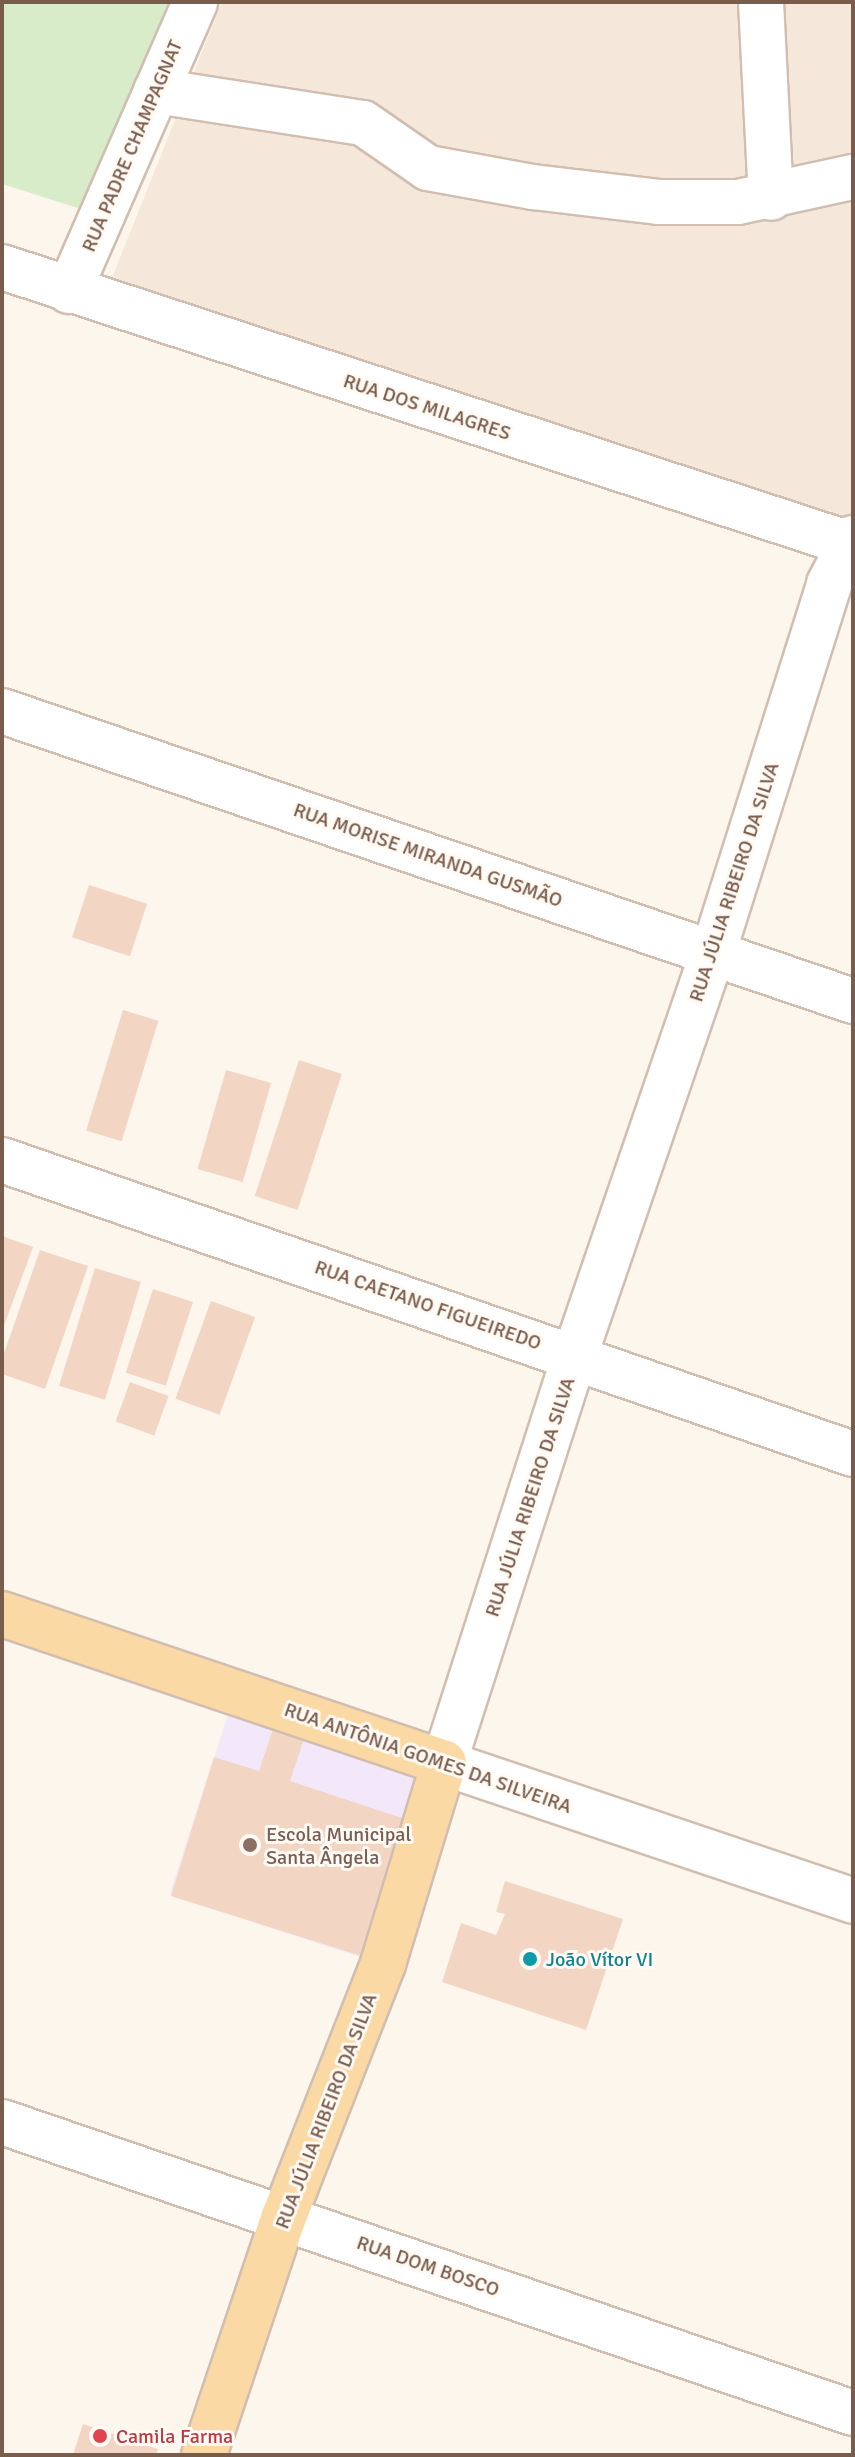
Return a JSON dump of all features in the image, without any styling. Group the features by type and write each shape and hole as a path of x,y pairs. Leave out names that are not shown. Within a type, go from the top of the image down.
{"main road":[{"name":"RUA ANTÔNIA GOMES DA SILVEIRA","path":"2,1614 444,1763"},
{"name":"RUA JÚLIA RIBEIRO DA SILVA","path":"204,2455 284,2216 383,1964 444,1763"}],"street":[{"name":"RUA PADRE CHAMPAGNAT","path":"69,291 195,2"},
{"path":"761,2 771,198"},
{"path":"156,91 363,123 428,168 533,187 658,202 771,198 853,177"},
{"name":"RUA DOS MILAGRES","path":"2,267 852,542"},
{"name":"RUA JÚLIA RIBEIRO DA SILVA","path":"444,1763 575,1355 713,953 829,584 852,542"},
{"name":"RUA MORISE MIRANDA GUSMÃO","path":"2,711 853,1001"},
{"name":"RUA CAETANO FIGUEIREDO","path":"2,1160 575,1355 853,1454"},
{"name":"RUA ANTÔNIA GOMES DA SILVEIRA","path":"444,1763 853,1901"},
{"name":"RUA DOM BOSCO","path":"2,2122 853,2413"}],"shaded area":[{"path":"222,2 853,2 853,553 102,303"},
{"path":"233,1699 448,1769 384,1965 169,1895"}],"green space":[{"path":"2,2 181,2 103,216 2,184"}],"building":[{"path":"89,885 147,904 130,956 72,937"},
{"path":"123,1010 158,1021 122,1141 86,1130"},
{"path":"299,1060 342,1074 298,1210 255,1196"},
{"path":"226,1070 271,1083 243,1182 198,1169"},
{"path":"2,1236 33,1247 2,1331"},
{"path":"40,1250 88,1266 45,1389 2,1374 2,1359"},
{"path":"95,1268 141,1282 105,1400 59,1386"},
{"path":"153,1289 193,1302 166,1386 126,1373"},
{"path":"211,1301 255,1317 220,1415 175,1399"},
{"path":"130,1382 169,1396 154,1435 116,1421"},
{"path":"275,1723 306,1733 290,1781 417,1823 371,1959 171,1896 214,1757 259,1771"},
{"name":"João Vítor VI","path":"505,1881 623,1919 586,2030 442,1982 461,1923 496,1935 505,1914 496,1912"},
{"name":"Camila Farma","path":"83,2424 158,2449 156,2455 73,2455"}],"place":[{"name":"Escola Municipal Santa Ângela","path":"250,1845"},
{"name":"João Vítor VI","path":"530,1959"},
{"name":"Camila Farma","path":"100,2436"}]}
